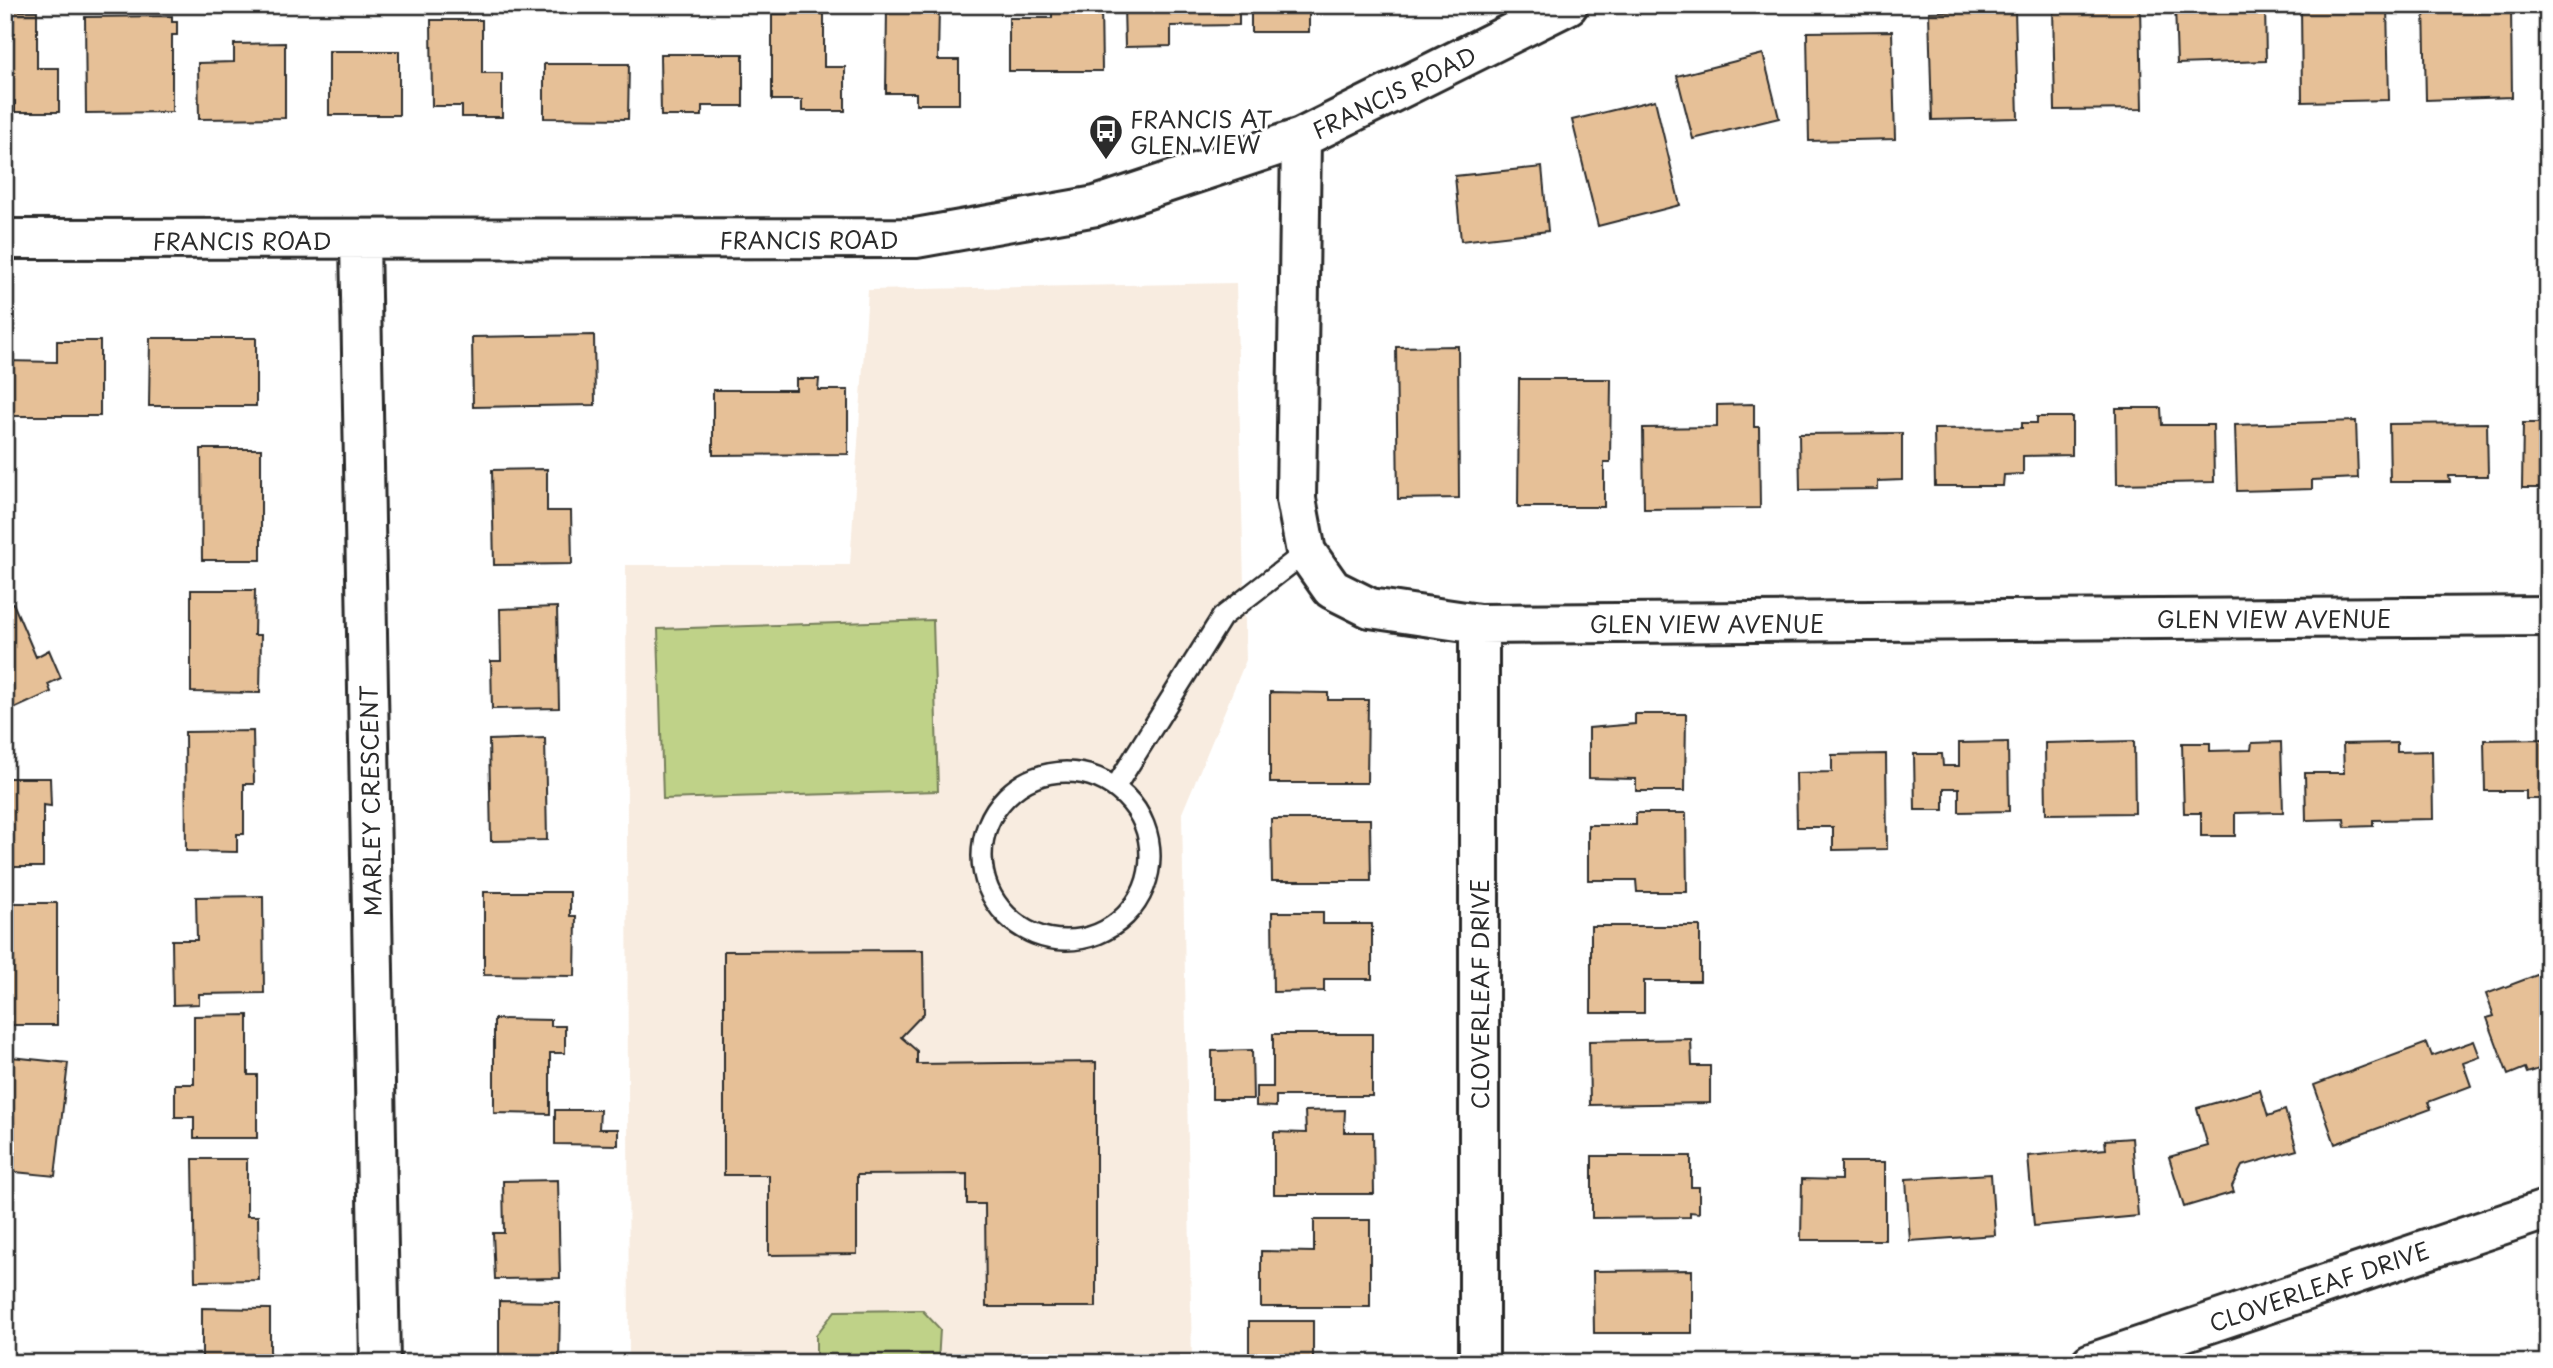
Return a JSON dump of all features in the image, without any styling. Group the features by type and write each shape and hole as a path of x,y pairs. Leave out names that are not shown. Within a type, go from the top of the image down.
{"street":[{"name":"FRANCIS ROAD","path":"5,239 916,238 1096,206 1301,138 1568,5"},
{"name":"GLEN VIEW AVENUE","path":"1301,138 1296,499 1306,552 1332,589 1370,608 1479,624 2548,616"},
{"name":"MARLEY CRESCENT","path":"360,240 380,1363"},
{"name":"CLOVERLEAF DRIVE","path":"1479,624 1479,1363"},
{"name":"CLOVERLEAF DRIVE","path":"2091,1363 2548,1209"}],"lane":[{"path":"1116,786 1222,617 1306,552"},
{"path":"1081,771 1116,786 1141,814 1151,850 1145,888 1123,919 1090,938 1051,940 1016,925 991,897 981,861 987,823 1009,792 1043,774 1081,771"}],"shaded area":[{"path":"1236,283 1246,660 1182,813 1192,1363 629,1363 626,565 850,565 868,290"}],"green space":[{"path":"933,620 938,791 663,799 658,629"},
{"path":"922,1310 940,1329 938,1363 816,1363 816,1335 835,1311"}],"building":[{"path":"1052,5 1101,5 1102,71 1009,71 1009,18 1052,18"},
{"path":"1112,5 1239,5 1239,25 1171,26 1171,46 1125,47 1124,6"},
{"path":"1251,5 1309,5 1309,32 1251,32"},
{"path":"2053,5 2140,5 2142,109 2055,110"},
{"path":"2175,5 2265,5 2266,61 2177,64"},
{"path":"2301,5 2387,5 2389,100 2302,102"},
{"path":"2424,5 2511,5 2512,97 2426,100"},
{"path":"887,7 939,7 938,60 959,60 959,104 916,104 916,93 886,93"},
{"path":"2015,10 2018,118 1932,120 1929,12"},
{"path":"5,11 37,11 37,68 59,68 59,112 15,112 15,101 5,101"},
{"path":"772,14 824,14 824,67 845,67 845,111 802,111 802,100 772,100"},
{"path":"172,16 172,22 177,22 177,35 172,35 172,112 86,113 85,17"},
{"path":"431,20 482,20 482,73 502,73 502,117 462,117 462,106 432,106"},
{"path":"1892,31 1895,139 1809,141 1807,32"},
{"path":"285,43 285,118 199,119 198,63 234,62 234,44"},
{"path":"329,51 399,51 399,115 329,115"},
{"path":"660,54 743,54 743,106 702,106 702,116 661,116"},
{"path":"1763,54 1779,118 1693,139 1677,76"},
{"path":"544,64 629,64 628,119 544,118"},
{"path":"1655,100 1680,205 1598,226 1572,120"},
{"path":"1542,167 1548,231 1461,241 1455,176"},
{"path":"594,335 595,405 473,407 472,337"},
{"path":"150,338 256,338 256,406 149,406"},
{"path":"57,341 100,341 100,416 5,416 5,361 57,362"},
{"path":"1458,346 1459,498 1398,499 1396,347"},
{"path":"796,379 819,379 818,390 848,390 848,454 713,455 713,390 796,390"},
{"path":"1519,379 1611,379 1610,462 1604,462 1604,507 1518,507"},
{"path":"1754,404 1754,427 1759,427 1760,508 1644,509 1643,428 1717,427 1717,405"},
{"path":"2116,408 2161,408 2162,425 2213,425 2214,482 2117,484"},
{"path":"2037,417 2072,417 2072,455 2023,456 2023,474 2004,475 2003,486 1935,486 1934,429 2022,428 2022,423 2037,423"},
{"path":"2356,421 2358,478 2312,480 2312,489 2237,491 2235,425"},
{"path":"2487,423 2488,476 2449,476 2450,482 2390,482 2389,424"},
{"path":"2523,423 2548,423 2548,488 2522,488"},
{"path":"1902,433 1902,480 1878,481 1878,489 1800,490 1799,434"},
{"path":"201,449 261,449 261,560 202,560"},
{"path":"547,469 547,511 571,511 572,564 494,565 492,470"},
{"path":"191,590 255,590 254,635 261,635 260,693 191,692"},
{"path":"13,603 36,657 49,650 61,678 48,684 51,692 5,713 5,606"},
{"path":"557,607 559,708 492,709 491,661 501,661 500,609"},
{"path":"1270,692 1328,693 1328,700 1368,700 1367,783 1270,783"},
{"path":"1635,714 1686,714 1685,791 1636,791 1636,779 1589,778 1589,728 1635,724"},
{"path":"253,731 254,784 244,784 244,834 237,834 237,852 186,851 185,732"},
{"path":"545,738 547,840 491,841 489,740"},
{"path":"2548,739 2548,799 2526,799 2526,791 2485,791 2484,740"},
{"path":"2134,741 2135,813 2046,814 2045,743"},
{"path":"2008,742 2009,811 1959,812 1959,788 1944,788 1944,810 1915,810 1914,754 1942,754 1943,766 1959,766 1959,743"},
{"path":"2281,742 2283,812 2235,813 2235,836 2201,836 2201,813 2184,813 2182,743 2210,743 2210,751 2251,750 2252,743"},
{"path":"2397,743 2397,752 2432,751 2433,819 2373,820 2373,826 2345,827 2344,819 2306,820 2305,773 2344,773 2343,744"},
{"path":"1886,754 1887,849 1833,850 1833,827 1797,827 1796,773 1832,772 1832,755"},
{"path":"5,778 50,778 51,806 43,805 43,867 5,867"},
{"path":"1636,813 1686,813 1687,892 1637,892 1636,880 1588,880 1588,825 1636,825"},
{"path":"1271,819 1370,819 1371,881 1272,881"},
{"path":"484,892 570,892 570,916 576,916 575,976 484,975"},
{"path":"263,896 264,993 199,994 199,1004 173,1005 172,940 197,940 196,897"},
{"path":"5,903 57,903 57,1025 5,1025"},
{"path":"1272,912 1323,912 1323,924 1372,924 1372,979 1324,979 1324,991 1273,992"},
{"path":"1591,926 1700,926 1700,981 1644,981 1644,1013 1591,1013"},
{"path":"923,950 924,1013 901,1037 917,1051 917,1064 1096,1062 1096,1307 986,1307 985,1204 967,1204 967,1174 857,1175 857,1254 769,1255 769,1175 724,1175 724,951"},
{"path":"2545,972 2548,1066 2527,1073 2525,1068 2508,1075 2487,1018 2494,1016 2486,994"},
{"path":"248,1015 248,1075 257,1075 257,1138 194,1138 194,1117 175,1117 175,1084 194,1084 194,1016"},
{"path":"494,1019 551,1020 551,1026 565,1026 565,1053 550,1053 550,1114 494,1113"},
{"path":"1273,1034 1372,1034 1372,1096 1276,1096 1276,1107 1256,1106 1256,1087 1273,1087"},
{"path":"1691,1039 1692,1066 1710,1066 1710,1103 1590,1105 1589,1041"},
{"path":"2474,1041 2480,1057 2463,1063 2471,1086 2428,1102 2431,1109 2335,1144 2314,1085 2427,1043 2432,1056"},
{"path":"1252,1050 1253,1099 1212,1099 1212,1051"},
{"path":"11,1057 68,1063 55,1176 5,1171 5,1100"},
{"path":"2260,1090 2268,1116 2285,1110 2297,1150 2242,1166 2232,1186 2234,1192 2184,1207 2169,1157 2208,1146 2197,1108"},
{"path":"555,1110 600,1110 599,1129 618,1129 618,1145 555,1144"},
{"path":"1345,1110 1344,1132 1373,1132 1374,1194 1274,1194 1274,1132 1306,1133 1305,1111"},
{"path":"2132,1138 2138,1216 2034,1226 2028,1156 2106,1149 2105,1140"},
{"path":"1592,1156 1691,1156 1691,1187 1699,1187 1699,1213 1690,1212 1690,1217 1592,1218"},
{"path":"193,1159 247,1159 247,1216 258,1216 259,1280 195,1281"},
{"path":"1841,1162 1885,1162 1885,1240 1801,1240 1802,1179 1841,1180"},
{"path":"1991,1174 1995,1235 1910,1241 1906,1179"},
{"path":"558,1180 560,1278 495,1279 493,1233 504,1233 503,1181"},
{"path":"1314,1220 1370,1220 1370,1307 1261,1307 1261,1251 1314,1252"},
{"path":"1692,1270 1692,1333 1594,1333 1593,1271"},
{"path":"499,1301 560,1302 559,1363 499,1363"},
{"path":"202,1308 270,1309 270,1363 202,1363"},
{"path":"1249,1321 1313,1321 1313,1363 1249,1363"}],"place":[{"name":"FRANCIS AT GLEN VIEW","path":"1106,161"}]}
